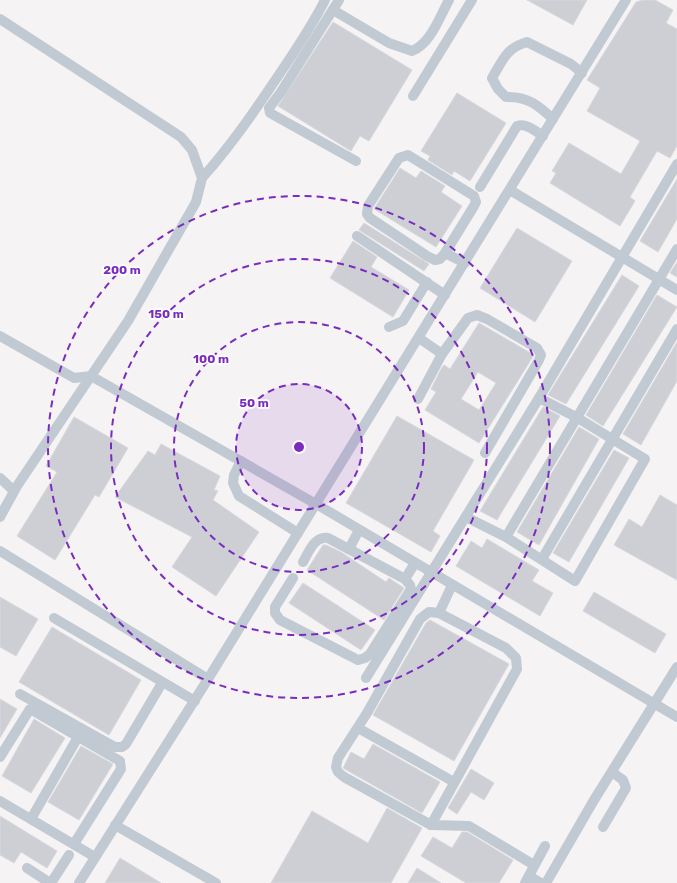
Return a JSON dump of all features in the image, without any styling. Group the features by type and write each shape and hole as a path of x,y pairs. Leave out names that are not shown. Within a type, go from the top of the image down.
{"street":[{"path":"0,517 14,491 128,320 196,202 202,178 264,105 311,28 325,0"},
{"path":"264,105 281,92 339,0"},
{"path":"333,10 389,43 412,51 419,48 430,35 449,0"},
{"path":"413,96 472,0"},
{"path":"79,883 208,680 626,0"},
{"path":"0,19 181,137 192,150 202,178"},
{"path":"553,119 530,101 518,96 506,97 498,89 492,78 507,52 515,46 527,42 571,64 582,73"},
{"path":"264,105 270,113 356,161"},
{"path":"480,187 517,126 522,124 543,136"},
{"path":"408,155 474,196 476,202 474,206 445,253 440,259 435,260 370,218 367,214 368,206 399,158 408,155"},
{"path":"366,678 430,572 466,517 539,398 677,164"},
{"path":"510,190 677,290"},
{"path":"357,236 445,295"},
{"path":"506,537 658,278 677,249"},
{"path":"445,253 465,263"},
{"path":"388,327 403,322 426,282"},
{"path":"418,399 442,354 468,318 477,315 487,319 537,348 541,355 485,453"},
{"path":"542,559 614,439 677,329"},
{"path":"0,336 74,378 91,376 316,504 677,717"},
{"path":"419,338 442,354"},
{"path":"466,517 506,537 575,580 645,459 576,417 539,398"},
{"path":"241,461 234,475 233,483 239,496 298,533"},
{"path":"0,478 14,491"},
{"path":"349,549 359,530"},
{"path":"293,578 275,607 275,612 280,620 358,660 365,658 370,654 411,589 410,585 405,579 328,538 322,537 317,540 303,562"},
{"path":"0,551 208,680"},
{"path":"405,579 415,563"},
{"path":"439,612 452,585"},
{"path":"431,825 517,669 518,664 516,658 506,648 439,612 430,612 420,619 358,728 338,758 336,767 338,772 344,777 431,825 469,826 534,865"},
{"path":"54,618 162,683 195,700"},
{"path":"546,883 677,667"},
{"path":"20,694 115,747 122,747 126,744 162,683"},
{"path":"0,757 30,709 120,761 121,769 74,844"},
{"path":"358,728 454,782"},
{"path":"31,819 78,737"},
{"path":"603,827 626,788 624,780 612,772"},
{"path":"0,801 95,857"},
{"path":"115,825 216,883"},
{"path":"541,883 527,879 545,846"},
{"path":"27,868 51,883 69,855"}],"building":[{"path":"527,0 587,0 573,25"},
{"path":"643,0 655,0 673,10 666,23 677,29 677,146 670,158 657,151 630,197 635,201 620,226 550,183 556,173 552,171 569,143 621,174 640,141 587,111 600,88 587,80 636,2"},
{"path":"333,22 412,70 369,141 360,136 351,151 278,106"},
{"path":"457,93 506,123 470,181 454,171 452,175 428,160 430,156 421,151"},
{"path":"400,168 416,178 421,171 445,186 441,192 462,206 436,247 374,209"},
{"path":"677,179 677,219 658,252 640,241"},
{"path":"364,223 429,264 424,271 359,230"},
{"path":"517,228 572,261 535,322 480,288"},
{"path":"353,241 377,257 371,267 409,290 393,317 330,278"},
{"path":"677,262 677,277 670,273"},
{"path":"622,275 639,286 566,404 548,395"},
{"path":"657,295 677,307 603,426 586,415"},
{"path":"479,323 534,355 479,443 425,410 436,392 431,389 441,369 444,365 450,369","holes":["478,372 496,383 479,410 461,399"]},
{"path":"677,342 677,381 641,445 623,434"},
{"path":"543,407 560,416 497,520 480,511"},
{"path":"397,416 474,460 433,531 440,536 431,552 346,503"},
{"path":"74,417 128,448 99,497 95,495 55,560 17,536 57,472 46,466"},
{"path":"579,427 599,439 539,545 517,532"},
{"path":"161,444 220,476 214,490 218,491 213,500 259,532 216,596 172,567 192,537 115,497 148,451 155,455"},
{"path":"614,450 629,458 569,562 553,553"},
{"path":"660,495 677,505 677,580 614,545 629,519 642,527"},
{"path":"487,539 539,570 532,581 553,593 540,616 456,566 471,541 482,548"},
{"path":"323,545 341,552 386,582 389,578 404,588 384,620 307,570"},
{"path":"303,583 375,630 361,650 289,603"},
{"path":"594,592 666,634 655,653 583,611"},
{"path":"0,597 38,619 16,656 0,647"},
{"path":"430,620 509,664 454,761 373,715 426,623"},
{"path":"52,627 141,680 109,735 19,682"},
{"path":"0,699 17,709 0,738"},
{"path":"34,719 65,738 31,793 2,776"},
{"path":"373,744 440,782 422,813 343,768 351,752 364,759"},
{"path":"81,746 113,764 79,820 48,802"},
{"path":"471,769 494,783 484,800 471,792 457,814 448,808"},
{"path":"387,808 422,828 391,883 271,883 312,811 368,843"},
{"path":"0,816 57,851 47,868 21,852 14,863 0,855"},
{"path":"462,832 467,832 513,860 499,883 466,883 421,856 433,837 452,848"},
{"path":"120,858 161,883 105,883"},
{"path":"417,868 441,883 408,883"}]}
